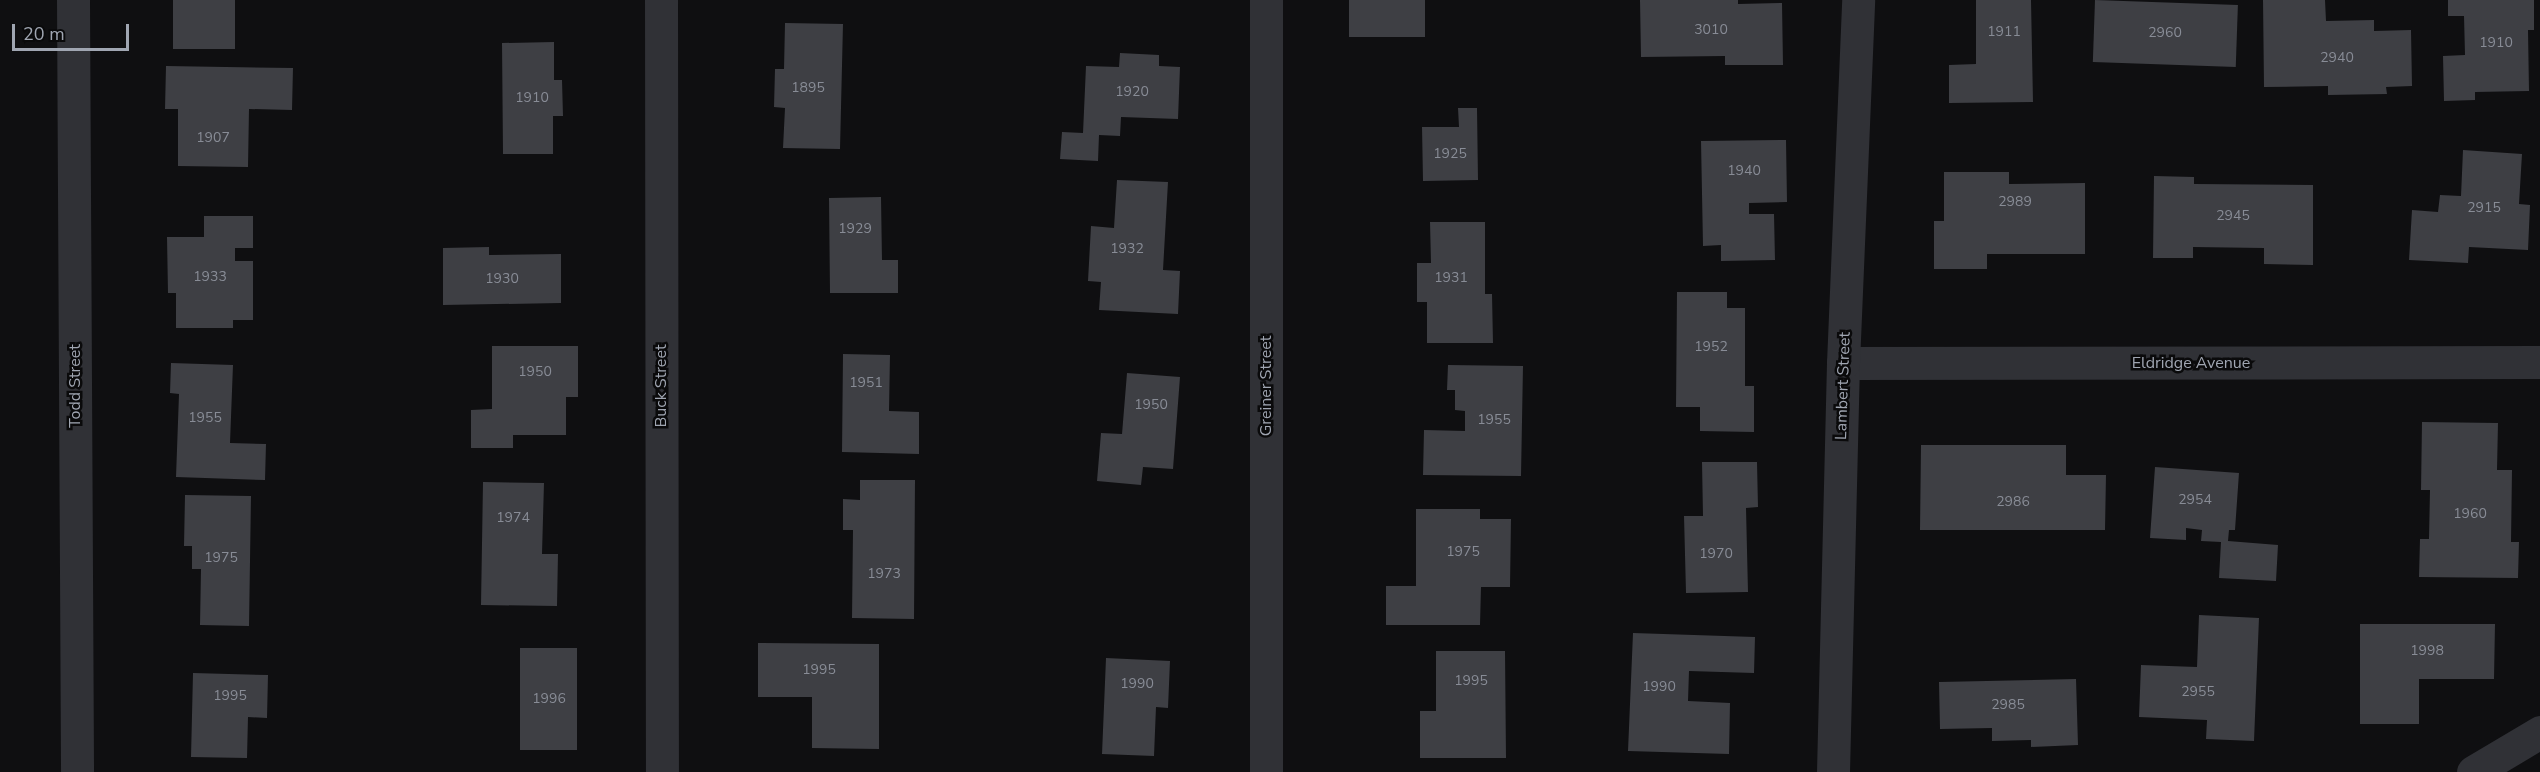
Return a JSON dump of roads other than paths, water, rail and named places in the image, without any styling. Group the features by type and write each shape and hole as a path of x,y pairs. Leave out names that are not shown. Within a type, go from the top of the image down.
{"street":[{"name":"Todd Street","path":"73,0 76,772"},
{"name":"Buck Street","path":"661,0 662,772"},
{"name":"Greiner Street","path":"1266,0 1266,772"},
{"name":"Lambert Street","path":"1833,772 1843,363 1858,0"},
{"name":"Eldridge Avenue","path":"1843,363 2540,362"},
{"path":"2473,772 2540,732"}]}
